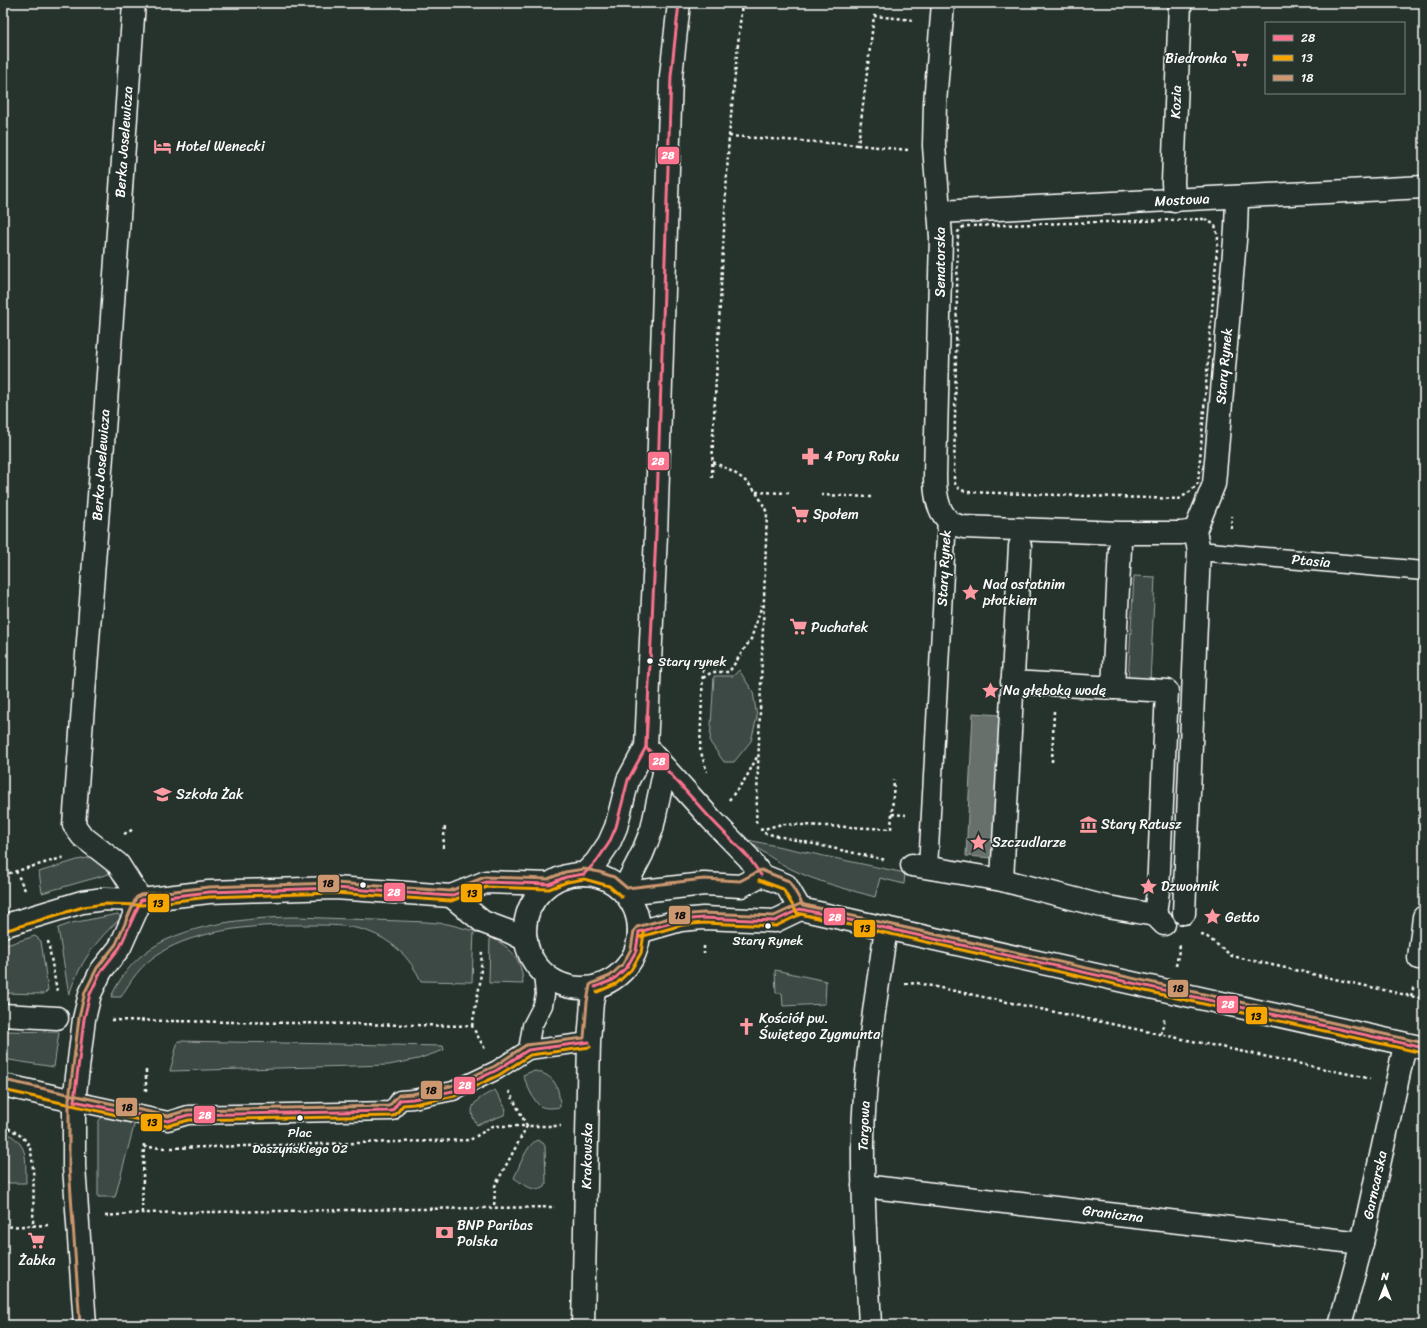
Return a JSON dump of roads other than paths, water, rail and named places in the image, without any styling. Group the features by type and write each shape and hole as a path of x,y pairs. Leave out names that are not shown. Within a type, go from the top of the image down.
{"street":[{"name":"Berka Joselewicza","path":"134,3 74,825 82,836 118,864 141,900"},
{"path":"584,874 596,862 609,843 616,827 628,780 646,747 656,535 671,76 679,3"},
{"name":"Senatorska","path":"943,3 934,146 941,245 936,493 939,505 947,519"},
{"name":"Kozia","path":"1174,201 1173,182 1180,3"},
{"name":"Mostowa","path":"939,212 1424,187"},
{"name":"Stary Rynek","path":"1184,912 1197,541 1214,484 1236,229 1237,197"},
{"name":"Stary Rynek","path":"947,519 964,527 1181,533 1197,541"},
{"path":"1002,880 1020,546"},
{"path":"1113,688 1120,548"},
{"path":"920,866 1002,880 1102,906 1160,919 1158,891 1167,691 1012,682"},
{"path":"646,747 725,834 750,858 761,875 786,885 800,909"},
{"path":"624,892 652,829 665,768"},
{"path":"584,874 598,876 612,882 624,892 636,911 639,932 636,951 627,967 613,980 595,987 576,988 558,983 543,973 532,958 526,940 525,923 530,909 538,895 550,884 566,876 584,874"},
{"path":"624,892 704,884 741,886 761,875"},
{"path":"3,926 82,902 104,899 141,900 209,892 335,888 451,896 486,882 550,884"},
{"path":"451,896 483,922 510,932 526,940"},
{"path":"85,1325 74,1166 74,1101 84,1019 90,994 101,971 120,947 141,900"},
{"path":"639,932 681,920 703,918 775,921 800,909 1414,1046"},
{"path":"1418,958 1424,917"},
{"name":"Targowa","path":"870,1325 863,1186 863,1139 866,1088 886,928"},
{"name":"Krakowska","path":"583,1325 589,1042 592,1002 595,987"},
{"path":"3,1015 57,1018"},
{"name":"Garncarska","path":"1340,1325 1414,1046"},
{"path":"3,1085 74,1101"},
{"name":"Graniczna","path":"863,1186 1362,1243"}],"lane":[{"name":"Stary Rynek","path":"920,866 947,519"},
{"name":"Ptasia","path":"1197,541 1229,554 1424,571"},
{"path":"528,1050 532,1026 543,1005 545,995 543,973"},
{"path":"74,1101 168,1121 188,1115 392,1111 400,1100 453,1091 497,1070 528,1050 589,1042"}],"place":[{"name":"Biedronka","path":"1240,58"},
{"name":"Hotel Wenecki","path":"163,146"},
{"name":"4 Pory Roku","path":"811,456"},
{"name":"Społem","path":"800,514"},
{"name":"Nad ostatnim płotkiem","path":"970,592"},
{"name":"Puchatek","path":"798,627"},
{"name":"Stary rynek","path":"650,661"},
{"name":"Na głęboką wodę","path":"990,690"},
{"name":"Szkoła Żak","path":"163,794"},
{"name":"Stary Ratusz","path":"1088,824"},
{"name":"Szczudlarze","path":"979,842"},
{"name":"Dzwonnik","path":"1148,886"},
{"name":"Getto","path":"1212,917"},
{"name":"Stary Rynek","path":"768,926"},
{"name":"Kościół pw. Świętego Zygmunta","path":"746,1026"},
{"name":"Plac Daszyńskiego 02","path":"300,1118"},
{"name":"BNP Paribas Polska","path":"444,1233"},
{"name":"Żabka","path":"37,1240"}]}
